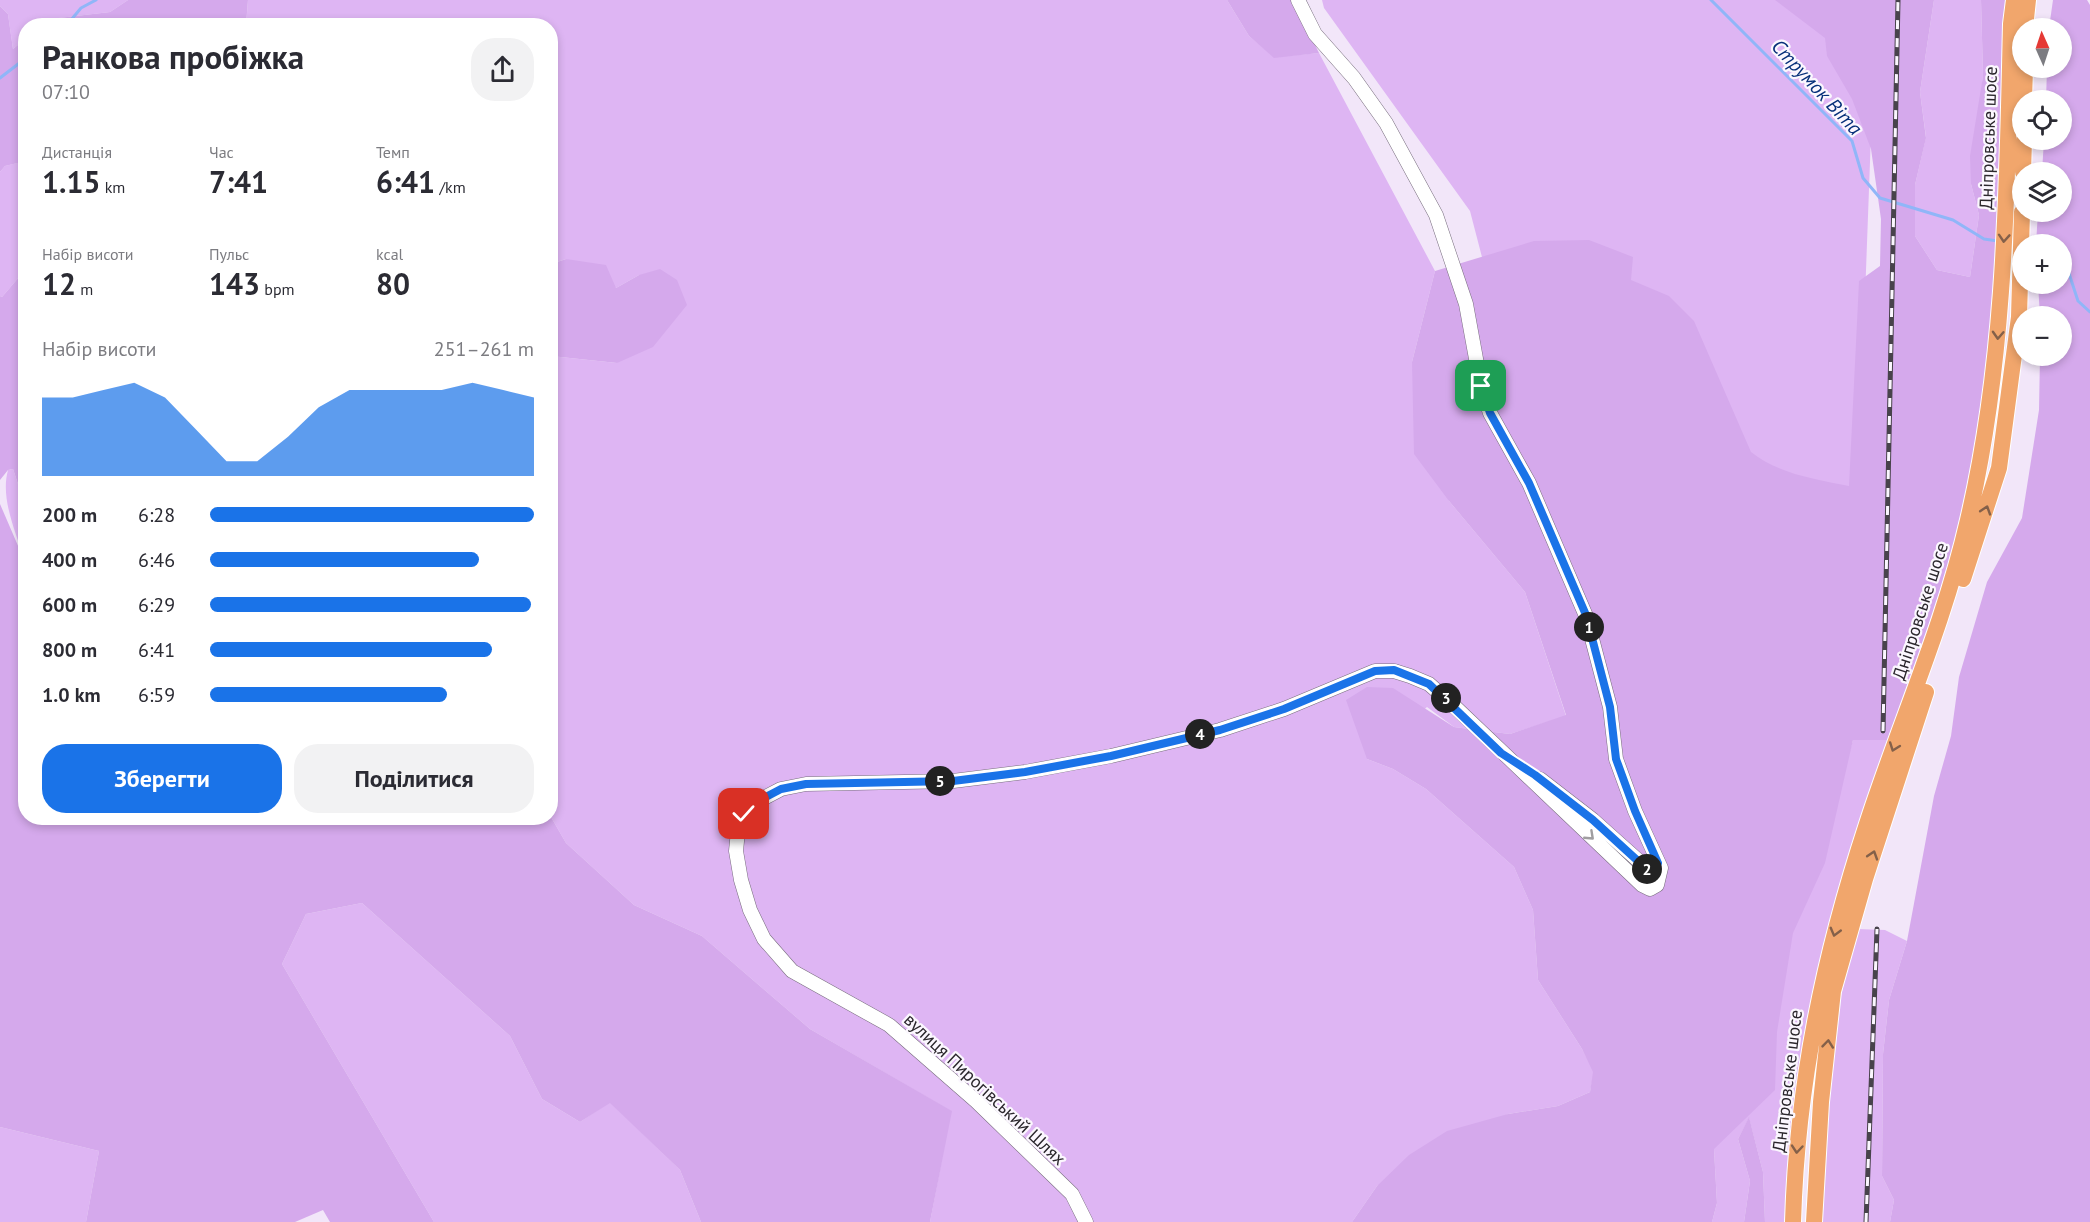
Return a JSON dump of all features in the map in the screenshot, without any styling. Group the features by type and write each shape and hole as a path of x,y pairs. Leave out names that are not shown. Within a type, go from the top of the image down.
{"main road":[{"name":"Дніпровське шосе","path":"1793,1222 1802,1091 1817,999 1867,823 1944,605 1968,522 1986,438 1997,355 2007,199 2011,24 2014,0"},
{"path":"2026,18 2028,0"},
{"name":"Дніпровське шосе","path":"1814,1222 1821,1102 1833,991 1867,872 1999,468 2019,317 2022,222"}],"street":[{"path":"1298,0 1315,34 1354,78 1386,123 1436,215 1466,304 1481,386 1490,413 1529,483 1586,615 1610,707 1616,759 1635,811 1658,863"},
{"name":"вулиця Пирогівський Шлях","path":"1086,1222 1072,1194 976,1101 889,1025 792,971 764,939 750,910 741,880 736,851 738,831 744,814 762,799 781,789 806,784 953,781 1025,772 1111,756 1220,730 1284,709 1375,671 1394,670 1429,684 1642,885 1650,889 1657,885 1660,879 1658,863"},
{"name":"вулиця Пирогівський Шлях","path":"1501,753 1535,775 1593,820 1650,872 1654,871 1658,863"}],"shaded area":[{"path":"0,0 128,0 110,12 59,18 18,18 18,45 13,49 8,14 0,6"},
{"path":"128,0 248,0 247,18 59,18 110,12"},
{"path":"248,0 1227,0 1249,36 1274,57 1319,53 1435,271 1412,362 1449,501 1525,592 1566,716 1510,734 1454,727 1427,707 1367,759 1393,769 1426,789 1514,867 1533,910 1538,980 1594,1072 1590,1092 1558,1106 1508,1114 1377,1186 1352,1222 930,1222 951,1111 810,1029 702,936 634,905 566,843 556,825 558,825 558,357 617,363 639,275 616,288 566,259 558,262 558,18 247,18"},
{"path":"1227,0 1293,0 1319,53 1274,58 1249,36"},
{"path":"1322,0 1876,0 1848,757 1853,740 1897,740 1817,1000 1792,1222 1765,1222 1763,1172 1749,1118 1738,1139 1750,1181 1744,1222 1712,1222 1717,1203 1714,1149 1470,211 1324,8"},
{"path":"1775,0 1934,0 1920,92 1926,138 1915,185 1915,236 1937,270 1970,277 1979,215 1971,184 1970,156 1983,76 1981,0 2014,0 1985,438 1897,740 1853,740 1825,863 1793,933 1777,1032 1775,1090 1714,1149 1717,1203 1712,1222 1352,1222 1377,1186 1409,1155 1447,1131 1508,1114 1558,1106 1590,1092 1593,1072 1582,1049 1538,980 1533,910 1514,867 1426,789 1393,769 1367,759 1346,700 1367,687 1393,688 1454,727 1510,734 1566,715 1525,592 1449,501 1414,454 1412,362 1435,271 1534,241 1589,240 1633,257 1631,280 1669,296 1694,321 1751,452 1785,471 1849,486 1859,281 1880,266 1881,219 1871,149 1852,99 1827,56 1825,38"},
{"path":"1934,0 1981,0 1983,76 1971,184 1979,215 1970,277 1937,270 1915,236 1915,185 1926,137 1920,92"},
{"path":"2053,0 2087,0 2090,5 2090,1222 1890,1222 1894,1200 1882,1176 1883,1054 1889,1000 1907,941 1934,796 1951,736 1959,677 1987,582 2022,518 2039,410 2040,366 2072,366 2072,306 2039,306 2039,294 2072,294 2072,234 2037,234 2037,222 2072,222 2072,162 2043,162 2043,150 2072,150 2072,90 2046,90 2047,78 2072,78 2072,18 2050,18"},
{"path":"0,6 8,14 13,49 18,45 18,163 5,166 0,172"},
{"path":"18,163 18,278 2,297 0,296 0,172 5,166"},
{"path":"566,259 606,265 616,288 639,275 660,269 677,280 687,305 653,347 617,363 558,357 558,262"},
{"path":"18,278 18,484 13,469 8,470 0,480 0,296 2,297"},
{"path":"13,469 18,484 18,540 7,504 8,470"},
{"path":"0,504 18,546 18,825 556,825 566,843 634,905 702,936 810,1029 952,1111 930,1222 701,1222 680,1170 610,1103 580,1122 542,1099 510,1036 362,903 306,914 282,964 434,1222 330,1222 323,1210 295,1222 86,1222 99,1151 0,1127"},
{"path":"362,903 510,1036 542,1099 580,1122 610,1102 680,1170 701,1222 434,1222 282,964 306,914"},
{"path":"1857,929 1885,930 1907,941 1889,1000 1883,1054 1882,1176 1894,1200 1890,1222 1821,1222 1822,1163 1839,1004"},
{"path":"1749,1117 1763,1172 1765,1222 1744,1222 1750,1181 1738,1139"},
{"path":"0,1127 99,1151 86,1222 0,1222"}],"waterway":[{"name":"Струмок Віта","path":"73,18 81,8 96,0"},
{"name":"Струмок Віта","path":"1711,0 1852,141 1863,178 1880,198 1953,220 1984,239 1998,241"},
{"name":"Струмок Віта","path":"0,78 18,64"},
{"name":"Струмок Віта","path":"2072,283 2078,301 2090,312"}],"railway":[{"path":"1883,731 1898,0"},
{"path":"1866,1222 1877,929"}],"route":[{"path":"744,814 762,799 781,789 806,784 953,781 1025,772 1111,756 1220,730 1284,709 1375,671 1394,670 1429,684 1501,753 1535,775 1593,820 1650,872 1654,871 1658,863 1635,811 1616,759 1610,707 1586,615 1529,483 1490,413 1481,386"}]}
